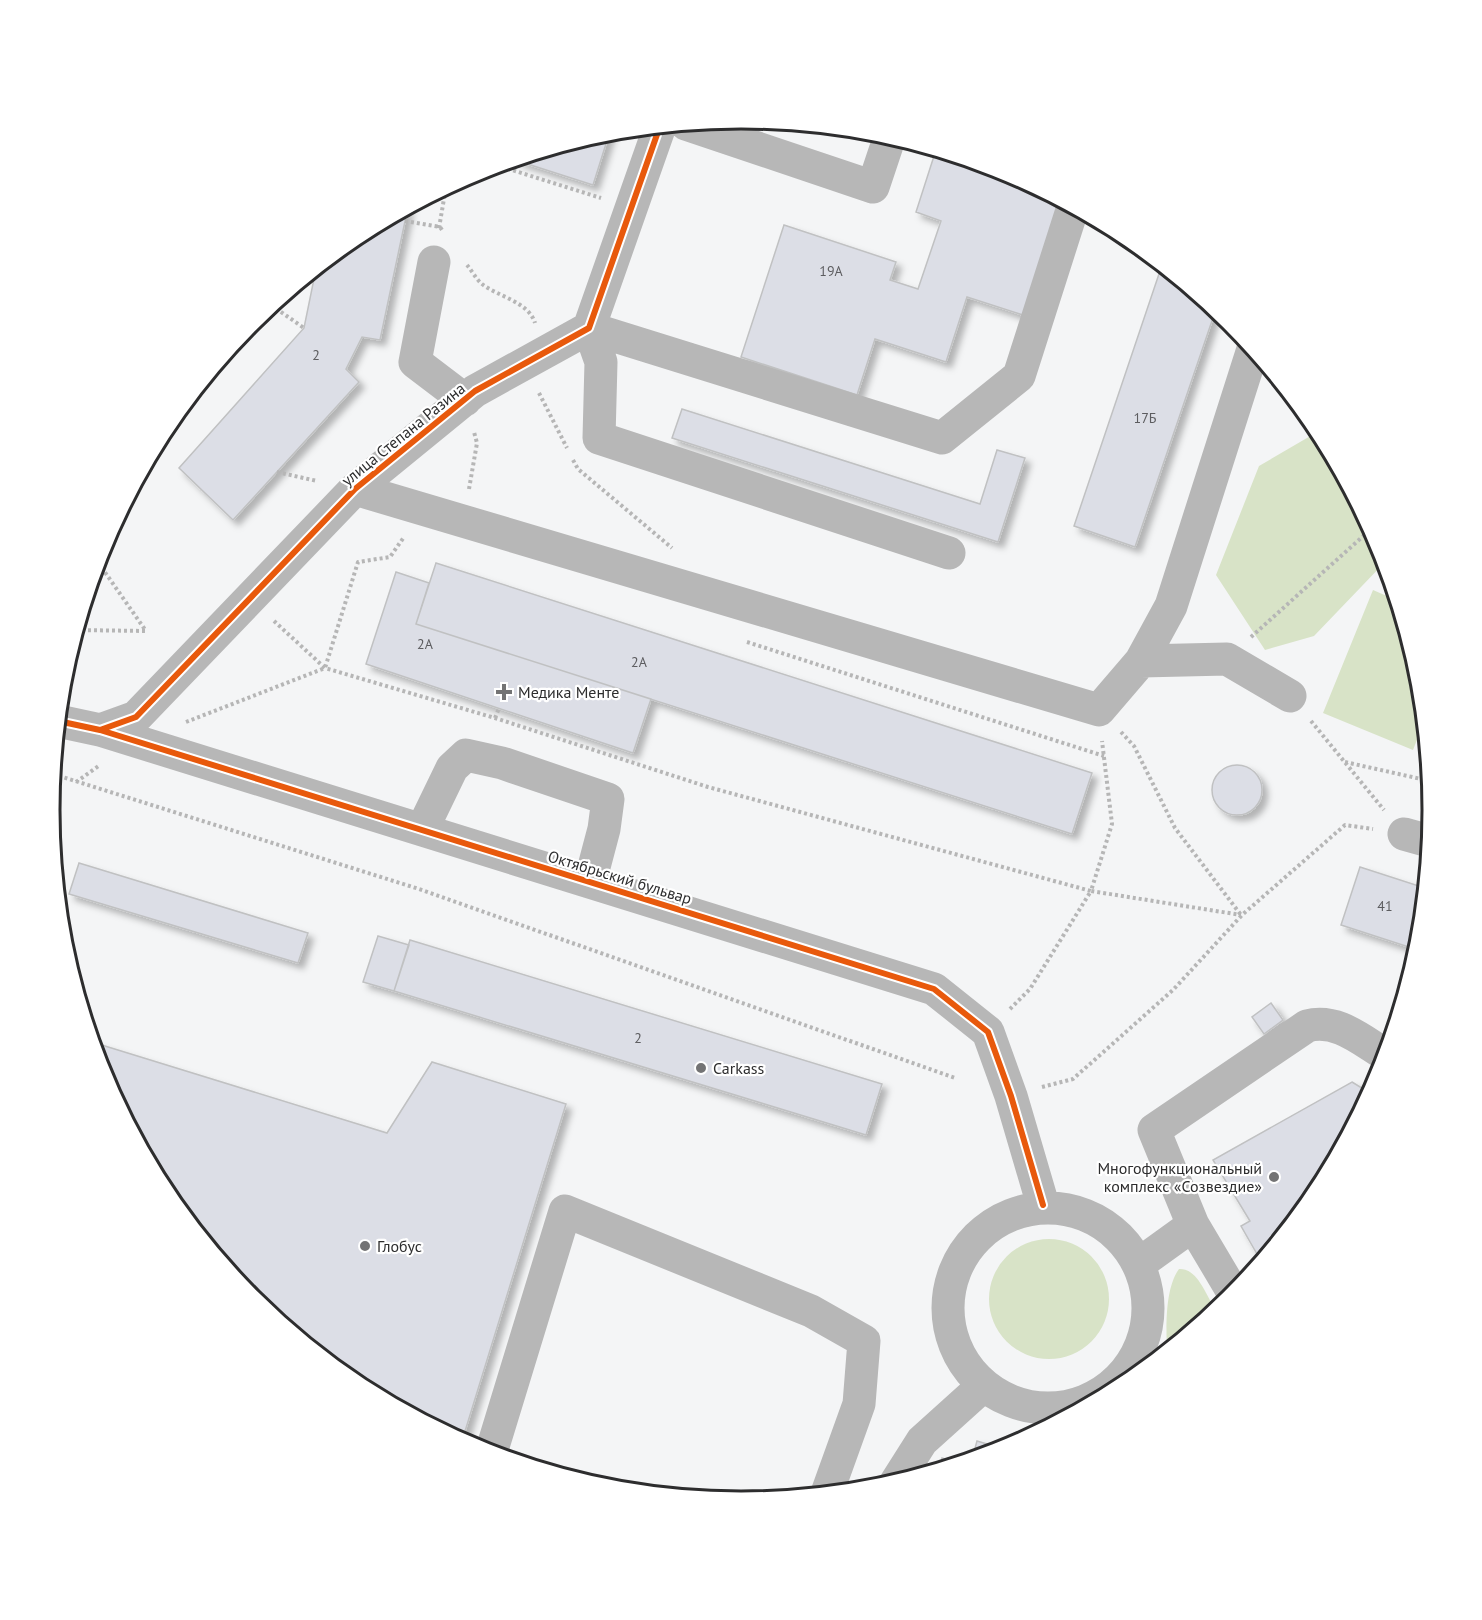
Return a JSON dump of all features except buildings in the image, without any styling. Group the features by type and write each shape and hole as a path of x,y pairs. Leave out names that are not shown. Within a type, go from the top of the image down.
{"street":[{"path":"703,130 873,187 887,145"},
{"path":"657,134 589,328 601,362 599,438 949,553"},
{"path":"589,328 942,438 1019,376 1071,214"},
{"path":"434,262 415,362 465,400"},
{"name":"улица Степана Разина","path":"100,730 136,717 355,489 465,400 589,328"},
{"path":"355,489 1099,710 1141,661 1171,606 1250,358"},
{"path":"1141,661 1227,659 1290,696"},
{"name":"Октябрьский бульвар","path":"66,723 100,730 934,989 988,1032"},
{"path":"422,830 452,768 466,754 502,763 608,799 604,829 590,882"},
{"path":"1229,1285 1193,1225 1154,1130 1307,1026 1322,1022 1339,1027 1378,1050"},
{"path":"988,1032 1011,1096 1043,1205"},
{"path":"1080,1401 1039,1409 983,1386 959,1357 947,1320 951,1280 973,1240 1000,1219 1043,1205 1080,1212 1113,1232 1139,1264 1149,1301 1143,1342 1130,1368"},
{"path":"494,1444 565,1211 811,1311 864,1341 859,1404 830,1485"},
{"path":"1139,1264 1193,1225"},
{"path":"903,1471 922,1442 983,1386"}],"path":[{"path":"510,170 631,208"},
{"path":"434,262 445,197"},
{"path":"405,221 440,227"},
{"path":"279,310 304,327"},
{"path":"450,517 467,496 477,443 465,400"},
{"path":"325,668 358,562 390,557 406,534"},
{"path":"1227,659 1364,535"},
{"path":"84,630 146,630 104,571"},
{"path":"250,598 325,668 495,718 708,787 1091,891 1242,915"},
{"path":"744,641 1104,756"},
{"path":"76,782 134,741 325,668"},
{"path":"1290,696 1345,762 1417,837"},
{"path":"495,718 499,708"},
{"path":"988,1032 1030,989 1091,891 1112,824 1099,710"},
{"path":"1099,710 1134,746 1175,828 1242,915"},
{"path":"1345,762 1421,779"},
{"path":"61,777 419,889 955,1078"},
{"path":"1041,1088 1073,1079 1173,990 1242,915 1345,825 1417,837"}],"green space":[{"path":"1310,436 1352,509 1378,569 1314,636 1265,650 1216,575 1259,466"},
{"path":"1373,590 1388,596 1409,677 1418,738 1413,750 1323,713"},
{"path":"1049,1239 1072,1244 1091,1257 1104,1276 1109,1299 1104,1322 1091,1341 1072,1354 1049,1359 1026,1354 1007,1341 994,1322 989,1299 994,1276 1007,1257 1026,1244"},
{"path":"1179,1269 1191,1273 1196,1277 1211,1302 1167,1341 1169,1297 1174,1277"}],"cycle path":[{"path":"100,730 136,717 355,489 475,391 589,328 657,134"},
{"path":"66,723 100,730 934,989 988,1032 1011,1096 1043,1205"}],"place":[{"name":"Медика Менте","path":"504,692"},
{"name":"Carkass","path":"701,1068"},
{"name":"Многофункциональный комплекс «Созвездие»","path":"1274,1177"},
{"name":"Глобус","path":"365,1246"}]}
